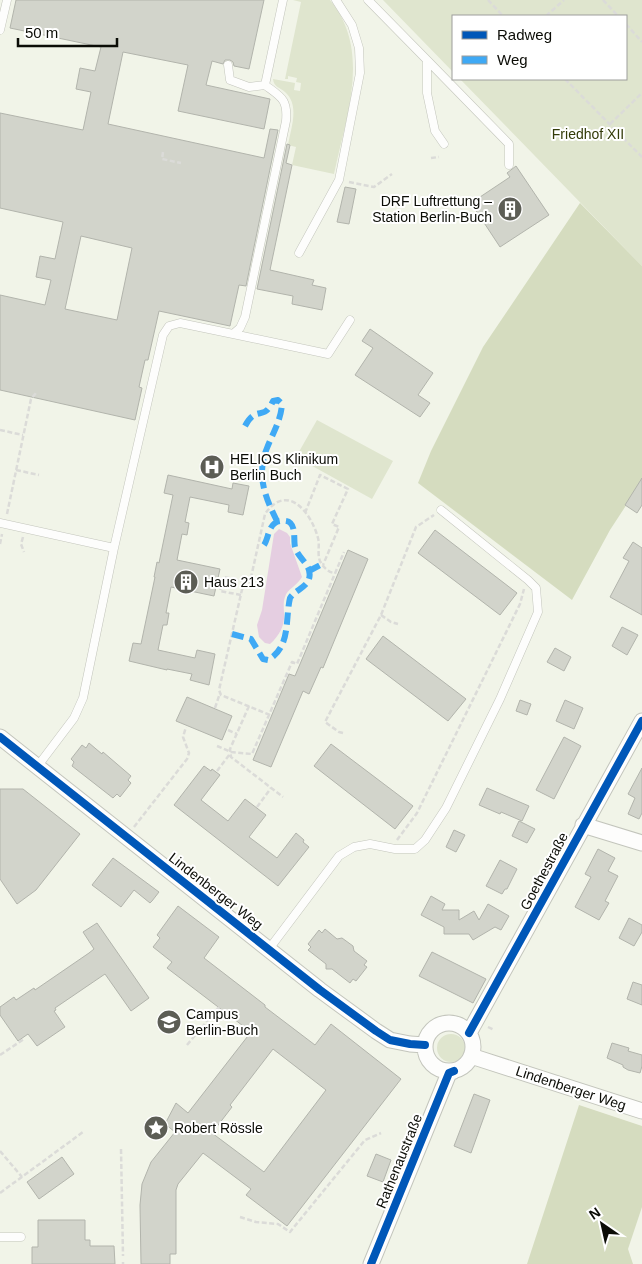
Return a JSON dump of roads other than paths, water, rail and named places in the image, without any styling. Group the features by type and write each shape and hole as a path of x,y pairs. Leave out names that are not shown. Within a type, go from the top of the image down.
{"street":[{"name":"Goethestraße","path":"469,1033 642,721"},
{"name":"Lindenberger Weg","path":"0,737 376,1031 390,1040 425,1045"},
{"path":"583,825 642,843"},
{"path":"446,1023 457,1024 469,1033 472,1043 472,1056 463,1068 454,1071 442,1070 433,1065 425,1045 430,1033 446,1023"},
{"name":"Lindenberger Weg","path":"472,1056 642,1111"},
{"name":"Rathenaustraße","path":"371,1264 449,1073 454,1071"}],"lane":[{"path":"0,30 7,0"},
{"path":"265,85 283,0"},
{"path":"299,253 339,180 360,73 359,48 352,25 336,0"},
{"path":"368,0 509,144 509,166"},
{"path":"427,60 427,93 435,131 444,144"},
{"path":"228,65 230,80 249,87 265,85 280,96 287,109 245,317 240,328 233,334"},
{"path":"37,767 74,718 83,698 114,548 163,334 170,326 180,324 328,354 350,320"},
{"path":"269,949 339,856 354,847 370,844 388,848 414,848 426,840 446,808 500,699 538,612 536,588 441,514"},
{"path":"2,526 114,548"},
{"path":"0,1237 22,1237"}],"place":[{"name":"DRF Luftrettung – Station Berlin-Buch","path":"510,209"},
{"name":"HELIOS Klinikum Berlin Buch","path":"212,467"},
{"name":"Haus 213","path":"186,582"},
{"name":"Campus Berlin-Buch","path":"169,1022"},
{"name":"Robert Rössle","path":"156,1128"}],"park label":[{"name":"Friedhof XII","path":"588,134"}]}
